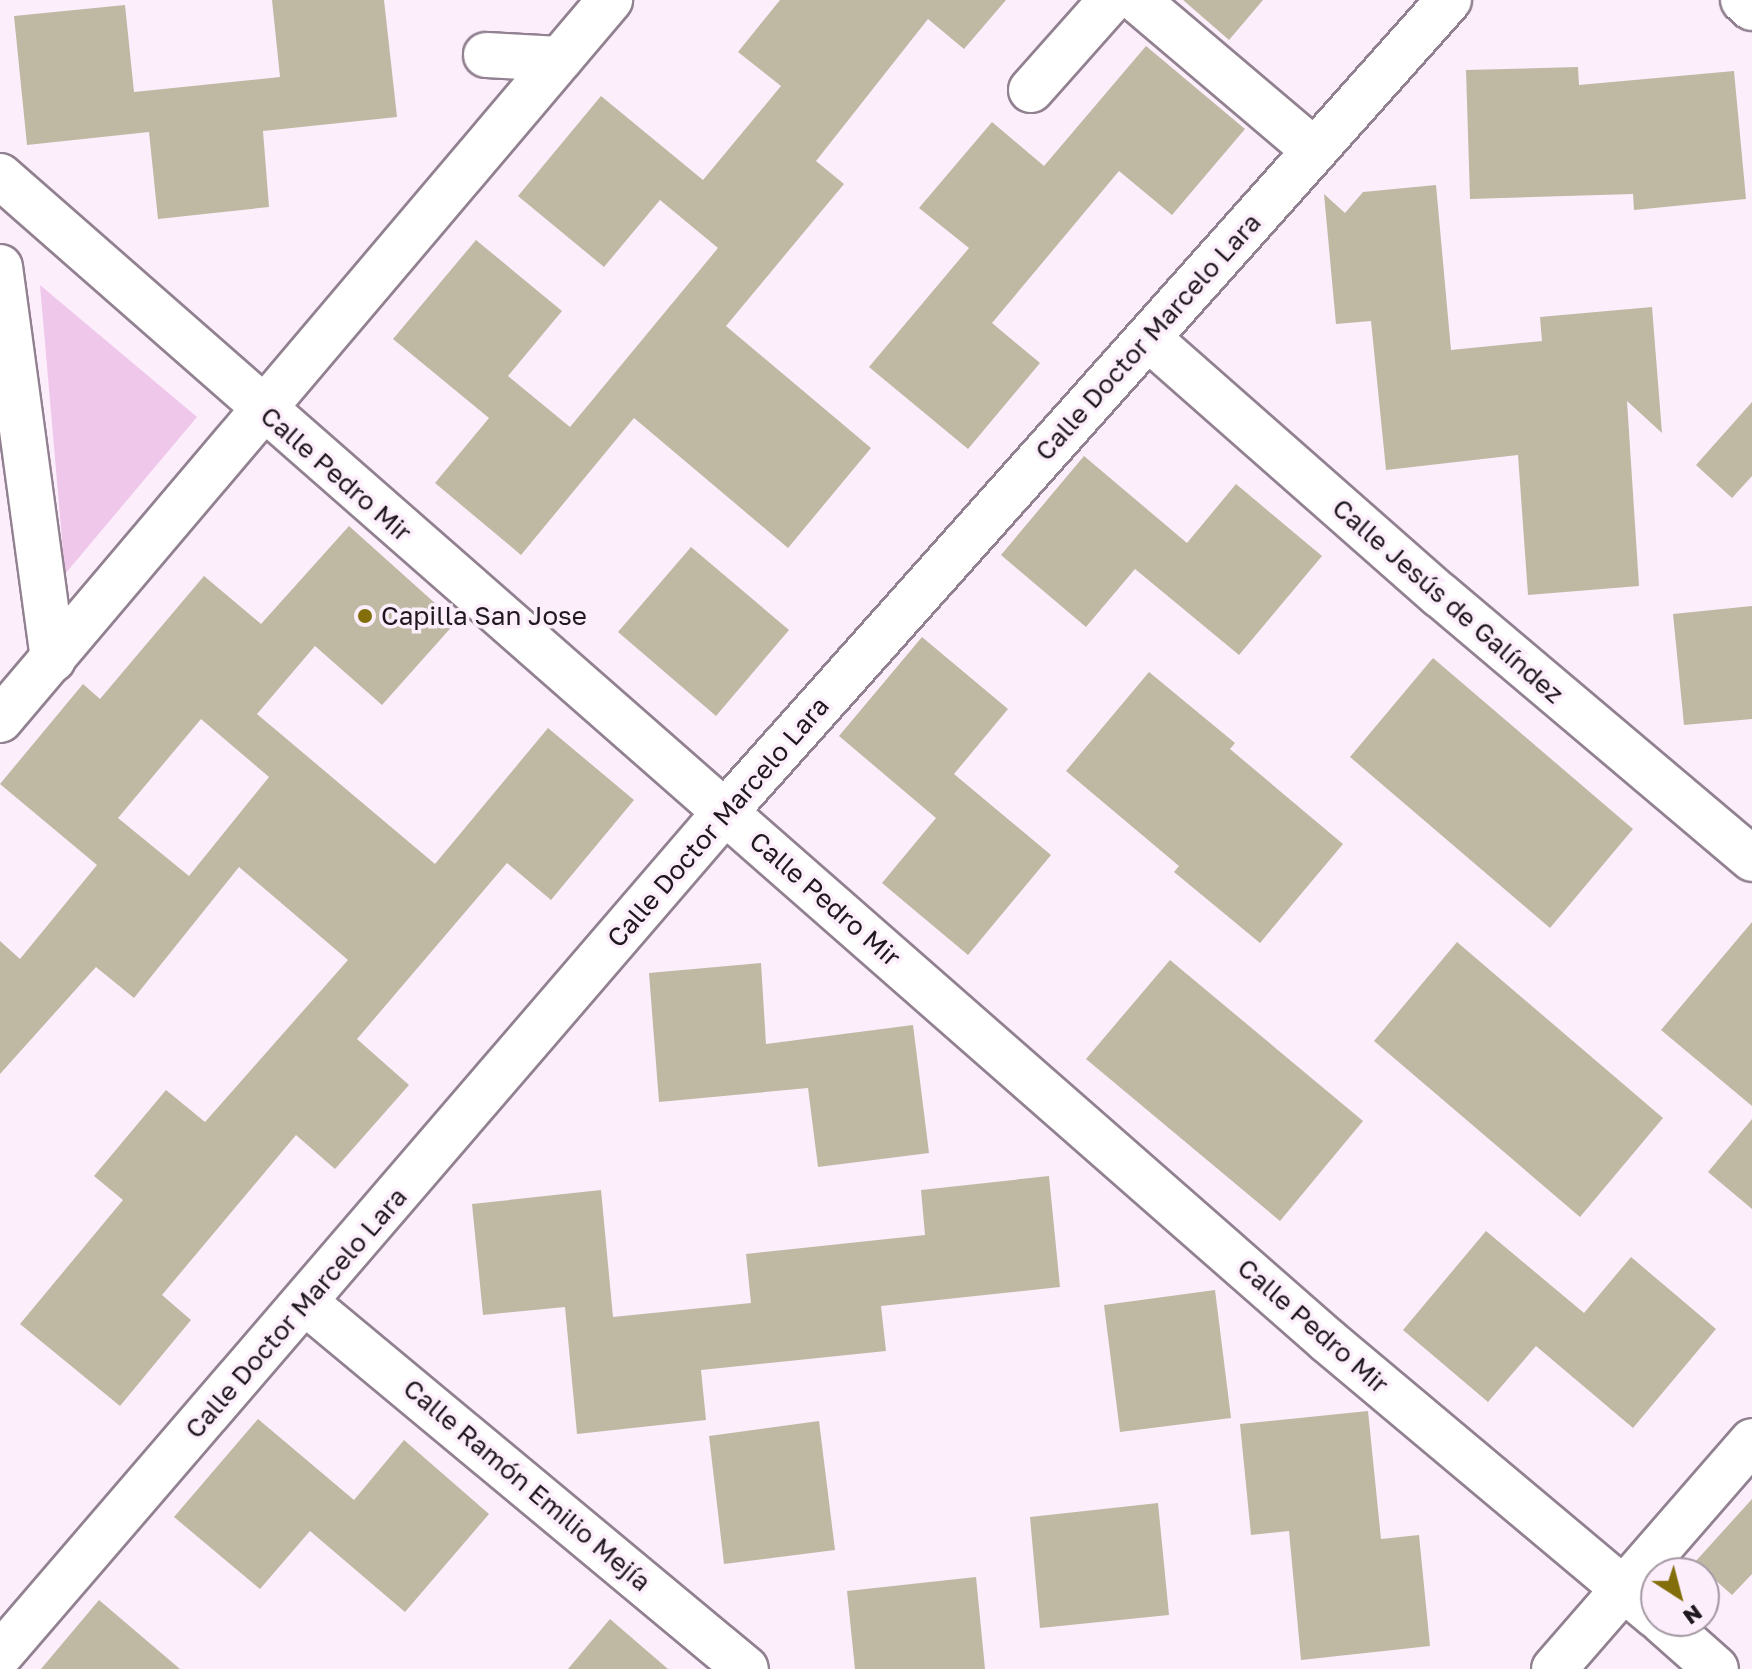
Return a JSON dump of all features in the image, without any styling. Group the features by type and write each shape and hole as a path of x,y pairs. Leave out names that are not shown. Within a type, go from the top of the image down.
{"street":[{"path":"0,720 610,0"},
{"path":"1031,90 1111,0"},
{"path":"1137,0 1315,151"},
{"name":"Calle Doctor Marcelo Lara","path":"0,1655 306,1303 725,812 1449,0"},
{"path":"1743,0 1752,8"},
{"path":"486,55 560,59"},
{"name":"Calle Pedro Mir","path":"0,176 263,411 1328,1341 1640,1602"},
{"path":"0,267 11,430 53,659"},
{"name":"Calle Jesús de Galíndez","path":"1148,338 1440,595 1752,859"},
{"name":"Calle Ramón Emilio Mejía","path":"306,1303 746,1669"},
{"path":"1554,1669 1752,1441"},
{"path":"1680,1637 1716,1669"}],"shaded area":[{"path":"40,285 197,417 65,574"}],"building":[{"path":"272,0 384,0 397,117 263,131 269,207 158,219 149,132 27,145 14,16 125,5 134,92 280,77"},
{"path":"780,0 1006,0 964,49 928,19 816,161 844,184 726,326 871,448 788,548 634,418 521,555 435,483 489,418 393,339 476,240 562,311 508,376 570,427 718,248 660,200 604,267 518,196 601,96 703,180 781,86 738,52"},
{"path":"1183,0 1263,0 1229,40"},
{"path":"1146,46 1245,129 1172,215 1119,171 992,323 1040,363 968,449 869,367 969,248 919,208 992,122 1044,166"},
{"path":"1578,67 1579,85 1734,71 1746,199 1634,210 1633,194 1470,199 1466,70"},
{"path":"1436,185 1451,350 1542,341 1540,317 1652,307 1662,433 1627,401 1639,586 1528,595 1518,455 1386,470 1371,321 1336,324 1324,194 1345,213 1363,192"},
{"path":"1752,402 1752,476 1732,498 1696,465"},
{"path":"1084,456 1187,543 1236,484 1322,556 1239,655 1135,569 1086,627 1001,555"},
{"path":"349,526 456,622 382,705 315,646 257,714 435,864 548,728 634,800 551,900 507,863 357,1039 409,1085 335,1169 296,1135 162,1295 191,1320 120,1406 20,1324 123,1200 94,1176 166,1090 205,1122 348,960 239,867 134,998 96,967 0,1074 0,941 20,959 97,865 0,784 83,684 100,699 204,576 261,624","holes":["201,719 269,777 189,876 118,818"]},
{"path":"691,547 789,630 716,716 618,632"},
{"path":"1752,606 1752,719 1684,725 1673,614"},
{"path":"922,637 1008,709 954,774 1051,855 968,955 882,883 936,818 839,736"},
{"path":"1433,658 1633,829 1550,928 1350,757"},
{"path":"1149,672 1235,743 1230,749 1343,844 1260,943 1174,872 1179,866 1066,771"},
{"path":"1752,922 1752,1106 1661,1030"},
{"path":"1457,942 1663,1118 1580,1217 1374,1041"},
{"path":"1170,960 1363,1121 1280,1221 1086,1059"},
{"path":"761,963 766,1044 913,1025 929,1153 818,1167 808,1088 659,1102 649,973"},
{"path":"1752,1119 1752,1209 1708,1172"},
{"path":"1049,1176 1060,1287 881,1306 886,1351 701,1370 706,1420 577,1434 565,1307 483,1315 472,1204 601,1190 613,1317 751,1303 746,1254 925,1235 921,1190"},
{"path":"1486,1231 1584,1313 1631,1257 1716,1329 1633,1428 1536,1346 1488,1402 1403,1330"},
{"path":"1215,1290 1231,1418 1120,1432 1104,1305"},
{"path":"1368,1411 1381,1539 1419,1535 1430,1646 1301,1660 1289,1531 1251,1535 1240,1424"},
{"path":"258,1419 354,1500 404,1440 489,1514 405,1612 310,1531 260,1589 174,1517"},
{"path":"819,1421 835,1550 724,1564 709,1436"},
{"path":"1752,1499 1752,1574 1732,1595 1720,1584 1720,1557 1700,1557"},
{"path":"1158,1503 1169,1615 1040,1628 1030,1517"},
{"path":"976,1577 985,1669 855,1669 847,1591"},
{"path":"99,1600 180,1669 41,1669"},
{"path":"610,1619 668,1669 568,1669"}],"place":[{"name":"Capilla San Jose","path":"365,616"}]}
